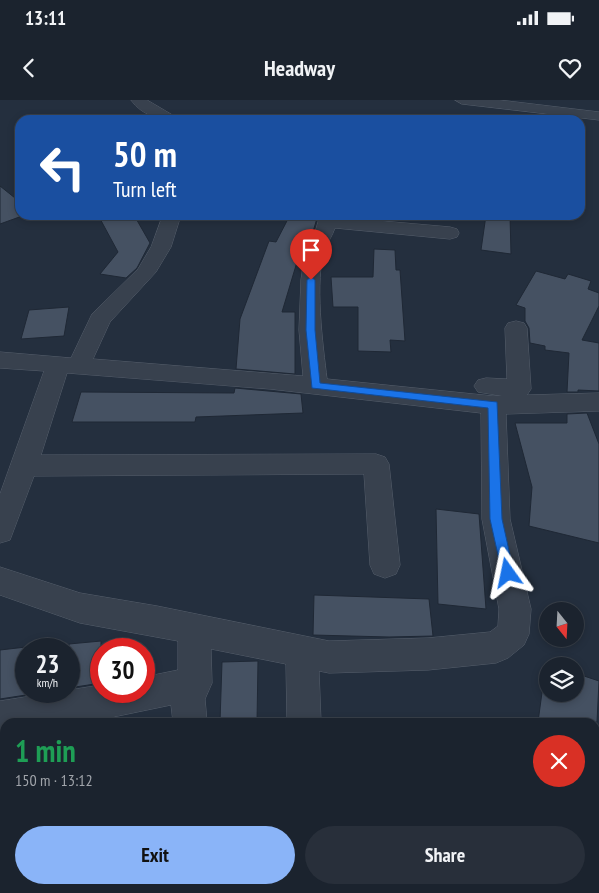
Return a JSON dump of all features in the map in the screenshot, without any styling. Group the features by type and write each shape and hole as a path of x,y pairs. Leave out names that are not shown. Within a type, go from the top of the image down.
{"street":[{"path":"138,100 162,115"},
{"path":"462,100 599,116"},
{"path":"0,531 24,466 74,361 100,319 146,272 161,247 170,220"},
{"path":"315,379 310,330 311,280 315,250 328,220"},
{"path":"336,220 450,233"},
{"path":"0,360 74,361 315,379 518,389 516,328"},
{"path":"315,379 493,405 599,402"},
{"path":"0,582 23,587 80,608 157,620 194,630 329,657 428,654 496,647 513,634 515,609 496,519 493,405"},
{"path":"24,466 376,464 385,565"},
{"path":"190,718 188,698 196,683 194,630"},
{"path":"302,652 304,718"},
{"path":"7,718 85,706 196,683"}],"building":[{"path":"0,186 15,198 15,219 0,224"},
{"path":"101,220 137,220 150,243 137,268 126,278 100,274 118,252"},
{"path":"287,220 316,220 312,235 303,250 301,263 297,262 282,312 295,312 295,374 236,369 240,319 269,241 276,242"},
{"path":"485,220 510,220 511,254 481,250"},
{"path":"374,249 395,250 396,270 400,270 405,341 390,340 391,352 358,351 358,307 333,307 331,277 373,277"},
{"path":"536,271 565,279 568,274 591,281 588,289 599,293 599,306 582,340 599,343 599,391 578,390 578,392 567,392 569,353 545,350 545,346 530,343 529,328 525,321 525,308 516,305"},
{"path":"69,307 64,336 21,339 29,310"},
{"path":"235,388 301,394 303,413 196,417 195,422 72,422 81,392 234,393"},
{"path":"587,413 599,444 599,543 529,526 532,487 515,423 567,423 567,414"},
{"path":"436,509 479,514 486,609 438,604"},
{"path":"314,595 429,599 433,636 313,635"},
{"path":"90,642 90,685 80,686 80,643"},
{"path":"15,648 15,697 0,699 0,650"},
{"path":"258,661 257,718 220,718 222,662"},
{"path":"584,676 599,681 597,718 539,718 541,702 584,702"}],"route":[{"path":"311,280 310,330 316,386 493,405 496,519 508,573"}]}
